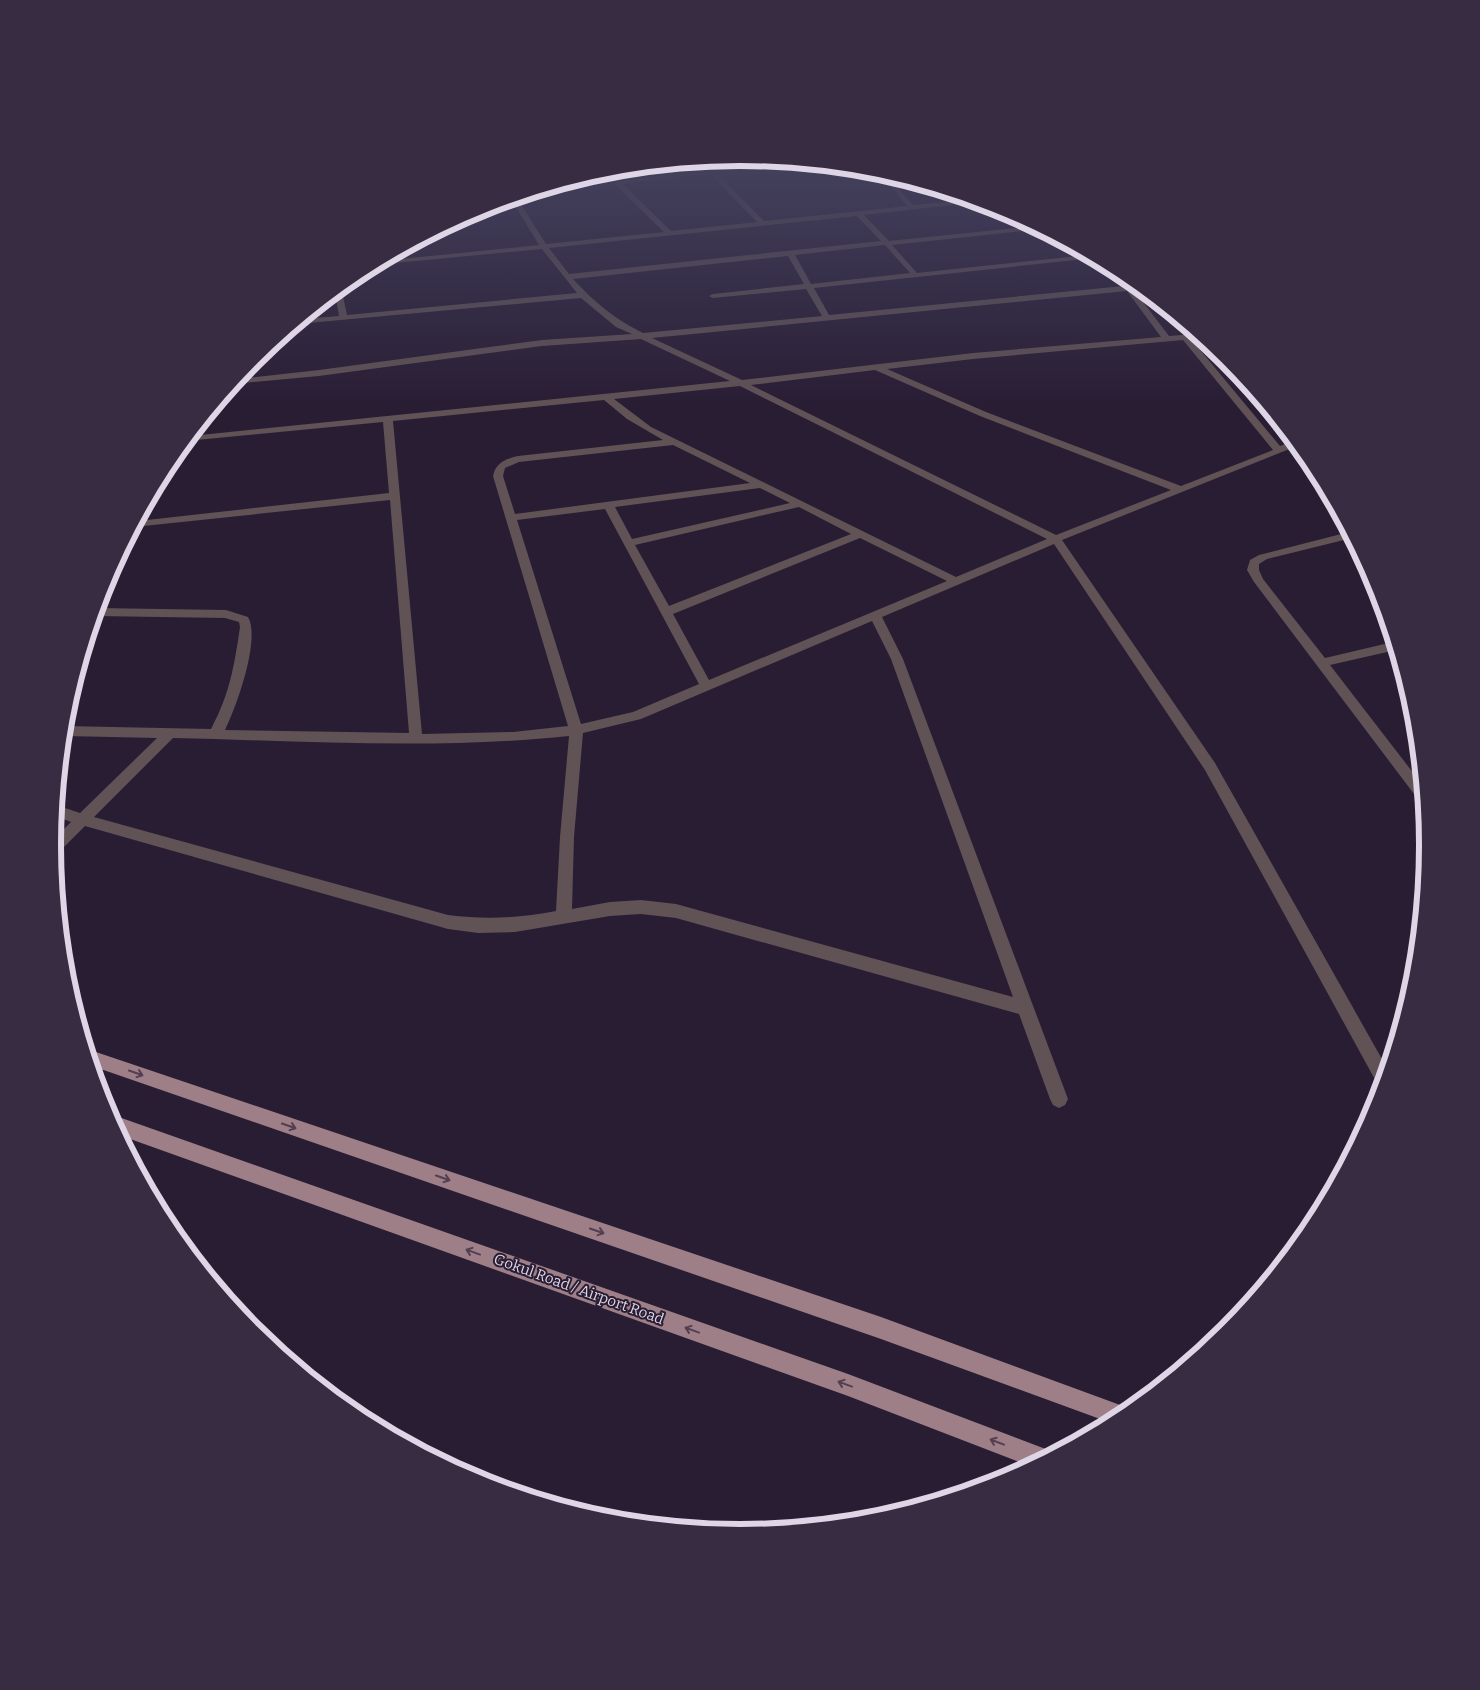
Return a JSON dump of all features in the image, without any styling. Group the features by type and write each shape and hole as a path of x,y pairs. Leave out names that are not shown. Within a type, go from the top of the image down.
{"main road":[{"path":"96,1059 881,1328 1112,1412"},
{"name":"Gokul Road / Airport Road","path":"123,1128 848,1385 1035,1456"}],"street":[{"path":"393,262 528,248"},
{"path":"547,248 567,277 583,295 619,324 1056,539 1210,768 1380,1071"},
{"path":"567,277 844,248"},
{"path":"891,248 915,275"},
{"path":"790,254 827,318"},
{"path":"713,296 1081,258"},
{"path":"245,381 319,374 542,344 642,336 1127,288"},
{"path":"1130,290 1166,338"},
{"path":"309,321 583,295"},
{"path":"340,297 343,318"},
{"path":"1185,337 1279,451"},
{"path":"198,438 740,383 973,356 1190,337"},
{"path":"876,367 983,414 1181,490"},
{"path":"607,397 630,417 648,429 956,581"},
{"path":"388,420 416,738"},
{"path":"566,917 564,914 567,837 576,730 510,518 498,476 499,469 505,463 518,459 674,442"},
{"path":"71,731 416,738 513,737 576,730 636,716 1056,539 1288,446"},
{"path":"510,518 762,485"},
{"path":"143,523 395,496"},
{"path":"628,542 800,504"},
{"path":"608,505 706,686"},
{"path":"666,612 860,534"},
{"path":"1344,536 1263,557 1254,562 1253,570 1258,580 1416,786"},
{"path":"103,612 226,614 244,620 246,627 238,681 228,710 215,735"},
{"path":"875,615 900,668 1059,1099"},
{"path":"1322,663 1389,647"},
{"path":"61,841 169,734"},
{"path":"62,812 83,820 448,922 478,926 515,924 610,909 642,907 676,911 1026,1008"}]}
